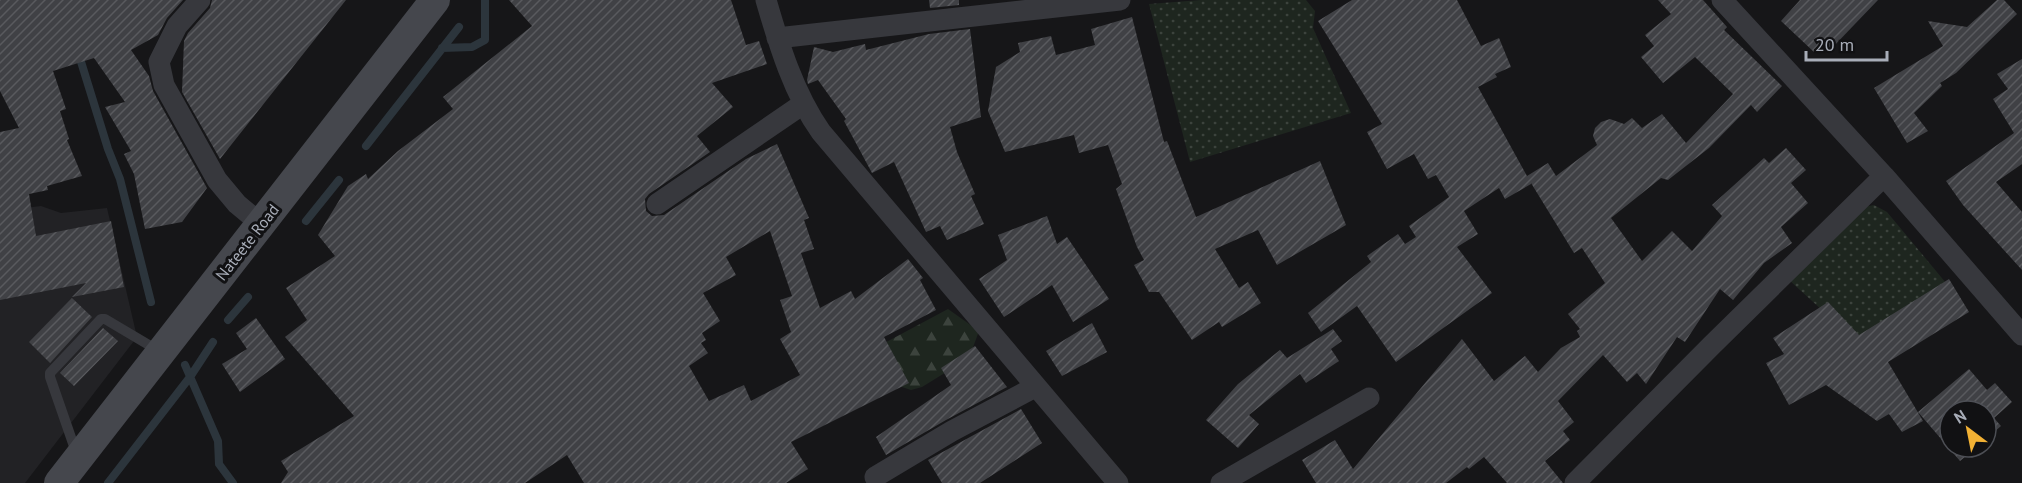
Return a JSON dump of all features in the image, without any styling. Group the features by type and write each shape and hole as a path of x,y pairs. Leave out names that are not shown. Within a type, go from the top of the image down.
{"main road":[{"name":"Nateete Road","path":"59,483 80,471 161,352 435,0"}],"street":[{"path":"200,0 177,26 159,62 164,85 217,180 237,204 261,224"},
{"path":"766,0 777,38 803,104 820,132 1118,483"},
{"path":"777,38 1120,0"},
{"path":"1722,0 1884,176 2022,335"},
{"path":"657,204 803,104"},
{"path":"1575,483 1884,176"},
{"path":"875,477 952,431 1035,387"},
{"path":"1221,483 1369,398"}],"lane":[{"path":"80,471 50,377 51,373 101,319 105,319 161,352"}],"shaded area":[{"path":"41,206 61,213 107,208 137,337 25,483 0,483 0,211"}],"green space":[{"path":"1201,0 1306,0 1315,11 1313,28 1351,113 1190,162 1149,4"},
{"path":"1874,205 1887,212 1966,307 1880,363 1789,280 1859,208"},
{"path":"948,309 979,331 969,358 922,387 911,390 896,385 877,347"}],"building":[{"path":"0,0 183,0 167,18 158,35 131,50 149,76 153,91 207,188 182,222 145,229 134,174 124,154 131,151 105,107 125,102 94,58 53,71 66,109 60,111 69,139 67,140 82,176 47,186 48,190 29,194 36,236 111,221 124,287 72,297 86,283 0,300 0,132 19,128 0,91"},
{"path":"212,0 346,0 220,159 182,92 184,41 188,33 210,8"},
{"path":"509,0 731,0 746,45 759,41 767,64 712,83 733,107 697,136 710,152 649,194 645,199 646,211 652,216 664,215 746,159 777,144 809,218 804,220 814,249 801,253 820,308 851,291 855,299 908,259 923,278 920,280 936,310 884,337 909,383 791,442 808,469 786,483 584,483 567,455 525,483 281,483 288,472 281,461 354,416 285,337 307,320 286,288 335,256 318,235 348,186 366,174 368,179 398,151 453,109 443,97 532,26","holes":["770,231 792,296 780,300 791,332 780,339 800,375 751,401 744,385 709,401 689,366 708,353 701,343 706,340 702,333 720,321 703,293 736,275 726,257"]},
{"path":"929,0 959,0 959,5 930,8"},
{"path":"1352,0 1457,0 1481,46 1499,38 1511,67 1495,74 1497,77 1478,87 1527,176 1548,163 1556,176 1597,145 1593,136 1595,128 1601,122 1610,119 1624,124 1632,118 1642,128 1662,114 1686,143 1733,94 1695,57 1663,83 1641,57 1654,46 1645,35 1671,14 1658,0 1703,0 1727,27 1724,30 1782,86 1757,112 1751,105 1709,148 1668,180 1661,178 1611,218 1642,261 1672,231 1692,251 1722,216 1712,205 1764,158 1769,163 1786,148 1806,170 1791,183 1808,203 1781,227 1792,243 1764,263 1733,300 1720,289 1685,342 1677,337 1646,384 1637,373 1627,382 1603,355 1558,401 1574,422 1563,431 1570,440 1545,461 1563,483 1507,483 1484,457 1446,483 1316,483 1302,460 1335,440 1353,469 1462,339 1494,381 1525,356 1538,372 1561,348 1580,337 1577,331 1580,329 1568,314 1605,283 1582,248 1574,253 1531,183 1505,199 1499,188 1464,211 1478,234 1457,247 1492,293 1396,362 1357,306 1321,332 1308,313 1371,262 1367,256 1398,234 1405,244 1416,237 1409,226 1449,197 1436,175 1428,179 1414,154 1387,169 1367,132 1382,124 1318,21"},
{"path":"1800,0 1878,0 1830,50 1822,43 1814,52 1781,21"},
{"path":"1997,0 2004,0 2017,14 1956,73 1940,83 1942,86 1914,113 1928,131 1907,143 1874,88 1943,46 1928,21 1967,27"},
{"path":"1132,17 1164,142 1167,141 1196,217 1320,161 1346,225 1277,265 1258,230 1215,249 1239,288 1248,282 1261,303 1222,327 1219,322 1192,340 1159,292 1149,292 1134,265 1144,260 1116,189 1122,184 1108,145 1079,153 1074,135 1005,152 988,111 996,67 1020,52 1018,43 1051,36 1056,55 1095,45 1091,29"},
{"path":"970,29 981,117 950,127 957,152 975,194 971,196 984,224 947,240 940,226 926,232 894,162 872,173 844,121 846,119 818,80 808,84 807,80 814,47 833,52 865,44 866,50 929,34"},
{"path":"2022,59 2022,164 1996,182 2022,212 2022,270 1963,205 1946,181 2014,133 1993,99 2008,89 1997,74"},
{"path":"1047,216 1057,244 1067,237 1109,299 1073,322 1052,285 1004,317 979,279 1007,260 998,235"},
{"path":"1949,279 1969,312 1888,362 1923,421 1902,432 1889,414 1877,421 1826,385 1789,405 1766,363 1784,354 1773,338 1828,302 1859,335"},
{"path":"72,298 92,317 50,363 29,342"},
{"path":"256,318 285,359 240,392 222,364 247,349 236,333"},
{"path":"1092,323 1107,352 1062,376 1046,351"},
{"path":"103,328 118,341 74,386 60,373"},
{"path":"1333,329 1342,341 1331,349 1339,361 1306,383 1300,374 1249,415 1259,424 1238,448 1206,420 1238,384 1280,350 1287,358"},
{"path":"975,346 1007,387 886,455 876,437 951,385 941,368"},
{"path":"1969,369 1987,390 1995,383 2012,402 1998,414 1998,399 1938,399 1938,435 1918,412"},
{"path":"1021,409 1042,443 980,483 942,483 928,460"}],"waterway":[{"path":"442,48 472,47 485,40 485,0"},
{"path":"366,146 459,27"},
{"path":"78,52 108,149 120,179 151,302"},
{"path":"306,221 339,180"},
{"path":"228,320 248,297"},
{"path":"108,483 190,377 213,342"},
{"path":"185,365 218,441 219,464 233,483"}]}
